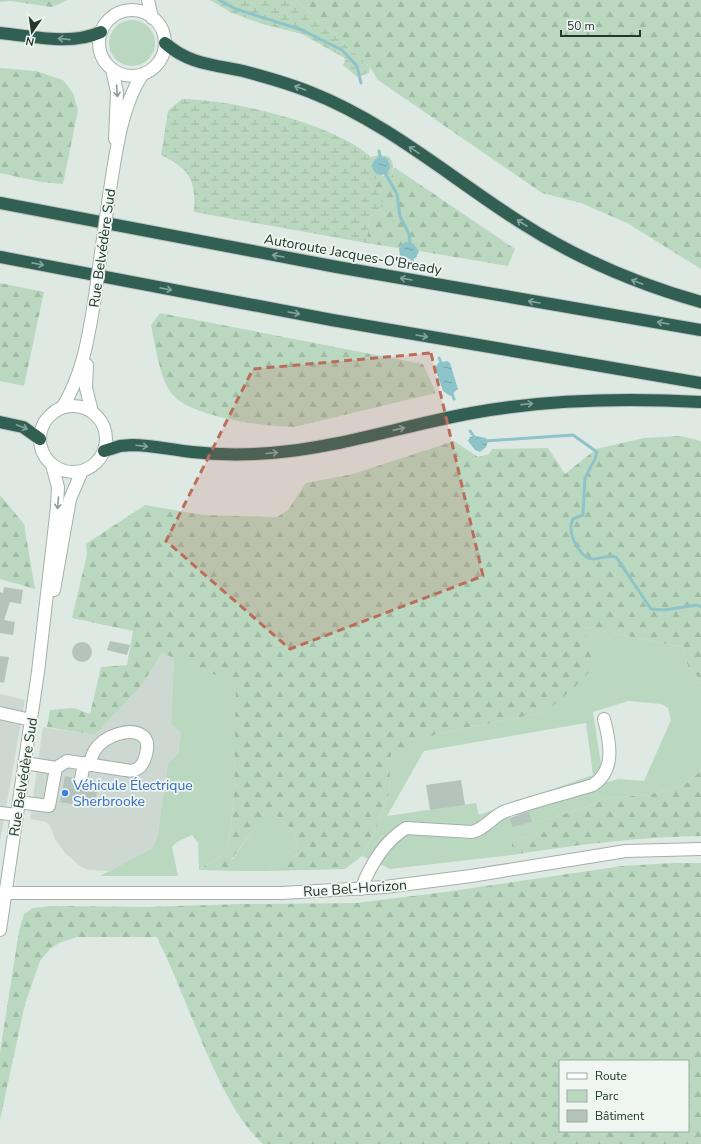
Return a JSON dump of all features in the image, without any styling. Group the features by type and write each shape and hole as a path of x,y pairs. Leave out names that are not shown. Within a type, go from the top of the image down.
{"highway":[{"path":"0,34 75,40 89,38 101,32"},
{"path":"165,44 185,58 277,81 332,102 392,136 519,222 561,247 626,278 701,302"},
{"name":"Autoroute Jacques-O'Bready","path":"0,203 329,265 701,330"},
{"path":"0,256 332,320 701,383"},
{"path":"104,451 120,446 132,445 212,454 272,453 323,446 452,417 509,406 610,399 701,402"},
{"path":"0,422 23,427 40,439"}],"street":[{"path":"122,12 136,11 152,18 161,28 165,44 163,55 158,64 143,74 125,75 112,68 104,60 100,50 101,32 108,21 122,12 129,0"},
{"path":"148,0 152,18"},
{"name":"Rue Belvédère Sud","path":"62,408 76,383 89,334 110,196 114,162 117,92 112,68"},
{"name":"Rue Belvédère Sud","path":"114,162 129,99 143,74"},
{"name":"Rue Belvédère Sud","path":"89,334 86,385 92,412"},
{"path":"78,407 92,412 100,421 105,431 106,439 104,451 96,464 82,471 66,472 52,465 43,453 40,439 45,422 62,408 78,407"},
{"name":"Rue Belvédère Sud","path":"0,930 3,893 17,815 38,672 58,499 58,482 52,465"},
{"name":"Rue Belvédère Sud","path":"38,672 70,499 82,471"},
{"path":"0,714 31,720"},
{"path":"360,889 374,862 401,831 406,828 472,832 478,830 492,818 506,811 593,785 598,782 604,776 610,754 609,739 604,719"},
{"path":"25,763 56,768 67,761 87,764 128,770 136,770 143,762 147,746 146,740 141,735 128,732 116,734 97,747 87,764 81,779"},
{"path":"19,802 52,810 56,768"},
{"path":"0,813 17,815"},
{"name":"Rue Bel-Horizon","path":"3,893 282,892 360,889 436,882 626,851 701,849"}],"highlighted area":[{"path":"431,353 483,576 290,649 166,541 253,369"}],"shaded area":[{"path":"162,653 174,657 171,724 181,733 178,753 168,764 157,838 152,848 109,871 88,870 80,866 65,853 55,839 50,826 46,822 30,819 43,727 95,735 141,686"},
{"path":"0,694 25,700 0,841"}],"green space":[{"path":"0,0 68,0 52,7 10,1 0,2"},
{"path":"210,0 296,0 370,67 369,73 357,77 343,65 346,59 302,34 262,24 232,13"},
{"path":"296,0 701,0 701,269 627,223 581,203 542,193 378,80 370,67"},
{"path":"137,20 149,26 154,34 154,52 149,60 141,65 127,66 115,60 110,52 109,38 115,26 123,21"},
{"path":"0,68 36,71 63,80 73,93 78,110 63,184 41,182 0,173"},
{"path":"182,99 227,103 308,124 355,145 371,157 382,155 390,158 393,165 391,177 384,180 372,179 371,186 384,197 380,209 369,218 367,239 372,244 194,212 194,192 189,177 179,165 161,155 168,111","holes":["386,159 389,162 384,176 375,172 372,163"]},
{"path":"394,167 515,249 508,266 419,251 413,243 401,246 399,248 372,244 367,239 369,218 380,209 371,186 372,178 384,180 391,177"},
{"path":"0,283 44,292 24,386 0,381"},
{"path":"160,313 423,364 436,393 294,427 248,423 212,415 182,403 168,389 161,372 151,325"},
{"path":"681,436 701,441 701,683 688,666 681,647 583,627 594,667 574,688 545,712 437,734 391,753 389,794 375,831 362,856 345,869 269,871 298,845 294,831 272,813 251,833 231,860 240,871 199,870 228,851 234,794 236,683 162,653 141,686 95,735 47,727 50,710 74,708 90,714 101,667 127,665 133,631 72,618 87,554 86,544 145,505 203,515 277,517 288,510 306,483 353,474 454,441 478,457 489,454 492,449 548,448 565,474 596,449 644,438"},
{"path":"0,495 24,524 35,589 0,579"},
{"path":"583,627 681,647 688,666 701,683 701,769 693,778 682,785 669,790 641,795 601,799 596,804 538,822 538,834 512,841 512,855 390,869 362,856 375,831 389,794 390,753 437,734 545,712","holes":["628,701 661,704 668,708 671,720 644,781 618,779 604,783 593,712","586,723 593,775 479,815 476,803 387,816 424,751","529,812 531,822 512,826 510,816"]},
{"path":"174,657 237,683 234,794 228,851 199,870 198,843 192,835 177,842 172,847 178,876 100,876 152,848 157,838 168,764 178,753 181,733 171,724"},
{"path":"701,769 701,836 606,842 512,855 512,841 538,834 538,822 596,804 601,799 641,795 669,790 682,785 693,778"},
{"path":"272,813 294,831 298,845 269,871 240,871 231,861 251,833"},
{"path":"701,863 701,1144 263,1144 247,1127 222,1086 157,937 77,937 59,943 50,949 40,961 25,1004 0,1120 0,1052 19,931 24,914 33,908 55,906 146,907 240,904 356,903 445,892 622,866"}],"water":[{"path":"377,157 385,157 390,162 388,173 385,175 377,175 372,170 372,162"},
{"path":"405,242 413,243 419,251 416,258 410,259 400,256 399,248"},
{"path":"447,361 450,363 458,389 450,396 443,391 435,368 438,363"},
{"path":"476,436 486,438 488,441 486,447 480,452 475,450 468,441 470,437"}],"building":[{"path":"4,587 23,590 21,604 10,602 4,620 15,622 13,635 0,633 0,592 3,593"},
{"path":"110,641 130,645 127,655 107,650"},
{"path":"78,642 86,642 92,648 92,656 86,662 78,662 72,656 72,648"},
{"path":"0,656 9,657 4,683 0,682"},
{"path":"65,776 74,778 74,782 79,786 84,786 88,780 99,782 94,808 60,802"},
{"path":"461,780 465,805 430,810 426,785"},
{"path":"529,812 532,822 512,827 510,818"}],"waterway":[{"path":"219,0 236,9 302,30 342,50 357,66 361,83"},
{"path":"379,151 381,160"},
{"path":"385,173 397,194 400,216 409,234 410,246"},
{"path":"411,255 413,263"},
{"path":"439,358 442,365"},
{"path":"451,391 454,399"},
{"path":"470,431 475,438"},
{"path":"485,441 573,435 597,452 585,478 583,515 573,519 571,525 571,533 581,553 594,559 609,556 616,557 651,609 664,610 697,605 701,607"}],"place":[{"name":"Véhicule Électrique Sherbrooke","path":"65,793"}]}
